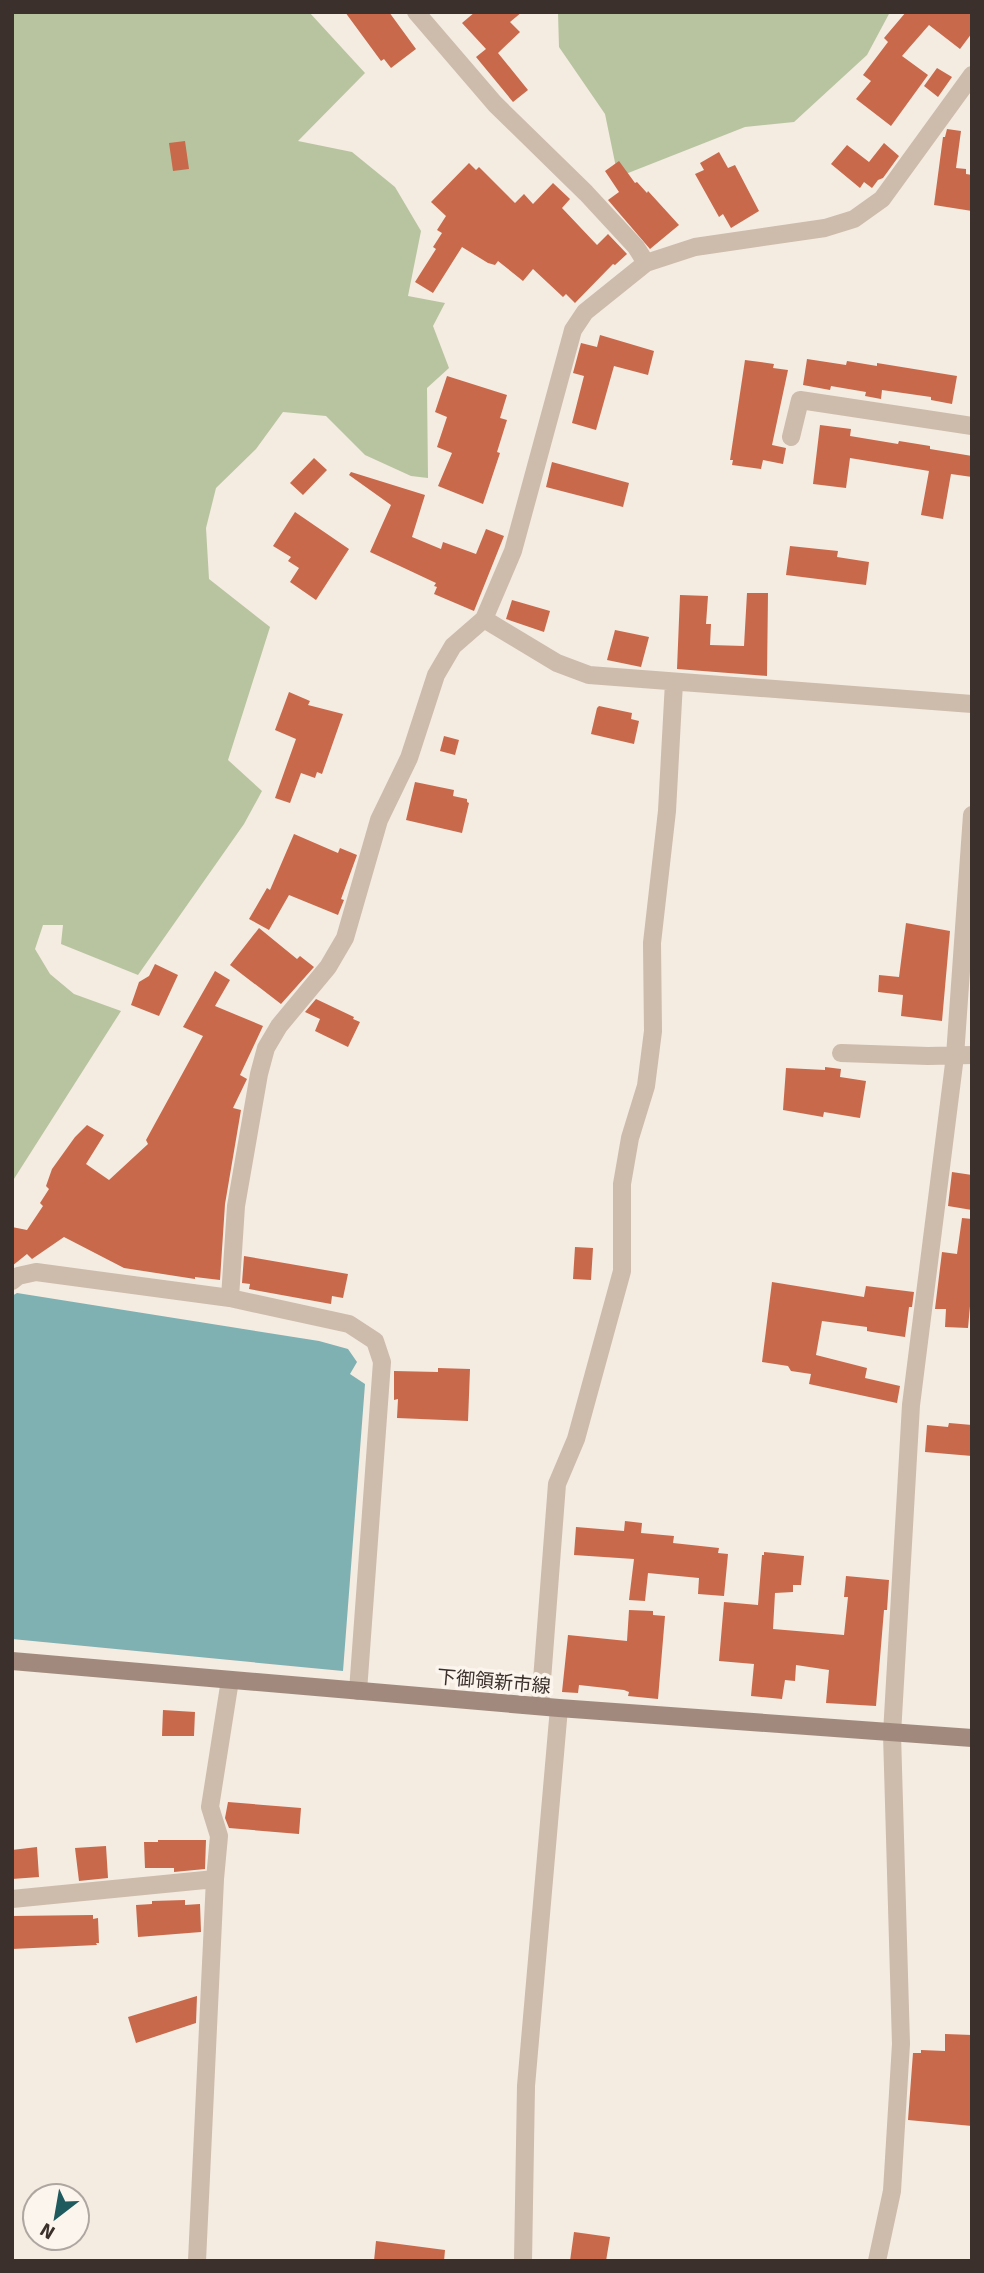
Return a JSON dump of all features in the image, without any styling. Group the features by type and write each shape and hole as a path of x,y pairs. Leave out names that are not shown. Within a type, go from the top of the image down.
{"main road":[{"name":"下御領新市線","path":"12,1661 559,1708 972,1738"}],"street":[{"path":"416,12 495,104 586,193 636,247 646,263"},
{"path":"230,1298 236,1206 266,1048 286,1017 328,967 345,938 379,820 409,758 436,675 453,646 484,619 513,551 573,330 585,312 646,263 695,247 825,228 854,219 882,199 972,75"},
{"path":"790,437 800,400 972,426"},
{"path":"484,619 557,663 589,675 972,704"},
{"path":"540,1706 557,1484 576,1439 622,1271 622,1184 630,1138 646,1086 653,1031 652,943 667,811 674,682"},
{"path":"877,2261 891,2191 901,2044 892,1734 911,1405 963,1055 972,815"},
{"path":"841,1053 963,1055"},
{"path":"12,1281 18,1276 36,1272 230,1298 349,1324 375,1341 382,1362 358,1691"},
{"path":"197,2261 219,1836 210,1807 230,1680"},
{"path":"523,2261 526,2086 559,1708"},
{"path":"12,1899 215,1879"}],"green space":[{"path":"12,12 309,12 365,73 298,141 352,152 395,187 421,231 408,296 445,303 433,326 449,368 427,388 428,478 411,476 365,455 326,416 283,412 256,449 216,488 206,528 209,579 270,627 228,760 262,791 244,824 138,975 61,944 63,925 43,925 35,949 50,974 74,994 121,1011 12,1182"},
{"path":"558,12 890,12 867,55 794,122 745,127 618,177 605,114 559,47"}],"water":[{"path":"17,1293 319,1341 348,1349 357,1362 350,1374 365,1384 343,1671 12,1639 12,1296"}],"building":[{"path":"345,12 389,12 416,49 391,68 384,59 381,61"},
{"path":"475,12 522,12 510,22 520,32 498,53 528,90 513,102 476,57 486,49 462,23"},
{"path":"906,12 972,12 972,33 960,49 929,25 902,56 928,75 891,126 856,99 871,81 863,75 888,42 884,38"},
{"path":"937,68 952,77 938,97 924,86"},
{"path":"947,129 961,131 956,168 966,169 966,174 972,175 972,211 934,205 943,137"},
{"path":"185,141 189,169 173,171 169,143"},
{"path":"884,143 899,156 872,188 864,182 860,188 831,164 847,145 869,162"},
{"path":"719,152 728,168 735,165 759,211 731,228 723,214 719,217 695,174 704,170 700,163"},
{"path":"619,161 635,183 647,193 648,191 679,225 650,249 608,200 619,192 605,171"},
{"path":"469,163 476,170 479,167 515,203 524,194 533,204 553,183 570,199 562,208 597,245 608,234 627,254 613,264 575,303 566,294 563,297 533,269 523,281 498,261 495,265 488,263 462,247 433,293 415,282 436,249 433,247 442,233 437,230 446,216 431,202"},
{"path":"600,335 654,351 648,375 614,366 596,430 572,423 584,376 573,373 581,343 597,347"},
{"path":"807,359 846,365 847,361 877,366 877,363 957,376 952,404 931,400 931,397 882,390 881,399 865,396 866,392 803,385"},
{"path":"745,360 774,364 773,368 788,370 772,445 786,448 783,464 763,460 761,469 732,465 733,460 730,460"},
{"path":"447,376 507,395 500,418 507,420 497,452 500,453 483,504 438,486 452,453 437,447 447,417 435,412"},
{"path":"820,425 851,429 850,436 930,446 930,449 972,456 972,477 951,474 943,519 921,515 929,471 850,458 846,488 813,484"},
{"path":"314,458 327,470 303,495 290,483"},
{"path":"552,462 629,483 623,507 546,487"},
{"path":"351,472 425,495 412,537 441,549 443,542 476,554 486,529 504,536 474,611 434,594 436,583 370,552 391,505 349,475"},
{"path":"295,512 349,549 316,600 290,582 299,568 288,561 291,557 273,546"},
{"path":"790,546 838,551 837,557 869,562 866,585 786,575"},
{"path":"747,593 768,593 767,676 677,669 680,595 708,596 706,624 711,624 710,645 744,646"},
{"path":"512,600 550,611 544,632 506,619"},
{"path":"615,630 649,637 641,667 607,660"},
{"path":"289,692 310,701 308,705 343,714 322,774 317,772 315,778 301,773 290,803 275,798 296,739 275,730"},
{"path":"599,706 632,713 631,719 639,721 634,744 591,734"},
{"path":"444,736 459,740 455,755 440,751"},
{"path":"415,782 454,790 453,796 467,799 469,803 462,833 406,820"},
{"path":"294,834 338,853 340,848 357,855 338,915 289,895 269,930 249,919 267,888 270,890"},
{"path":"906,923 950,931 942,1021 901,1016 903,995 878,992 879,975 899,977"},
{"path":"259,928 297,959 300,956 314,967 281,1004 230,965"},
{"path":"155,964 178,975 159,1016 131,1005 139,982 149,976"},
{"path":"215,971 230,980 215,1006 263,1026 240,1075 247,1079 233,1108 241,1110 225,1204 220,1280 195,1279 124,1268 64,1237 32,1259 27,1254 12,1266 12,1227 27,1230 43,1206 40,1203 49,1189 46,1186 52,1169 87,1125 104,1135 86,1164 109,1180 148,1144 146,1140 203,1036 183,1027"},
{"path":"316,999 360,1022 348,1047 315,1031 320,1019 305,1012"},
{"path":"825,1067 841,1069 840,1077 866,1081 860,1118 824,1112 823,1117 783,1110 786,1068 825,1070"},
{"path":"952,1172 972,1175 972,1210 948,1206"},
{"path":"962,1218 972,1219 972,1284 968,1328 945,1327 946,1309 935,1309 942,1252 957,1254"},
{"path":"575,1247 593,1248 591,1280 573,1279"},
{"path":"244,1256 348,1274 343,1298 332,1296 331,1304 249,1289 250,1284 242,1283"},
{"path":"772,1282 864,1297 866,1286 914,1292 905,1337 867,1331 867,1327 822,1321 816,1355 867,1368 865,1378 900,1386 897,1403 809,1384 811,1374 791,1371 788,1366 762,1362"},
{"path":"438,1368 470,1369 468,1421 397,1418 398,1399 394,1400 394,1371 438,1372"},
{"path":"949,1423 972,1425 972,1456 925,1452 927,1425 948,1427"},
{"path":"625,1521 642,1523 641,1533 674,1536 673,1543 719,1548 718,1553 728,1554 724,1596 698,1594 699,1578 648,1573 645,1601 629,1600 634,1559 574,1555 576,1527 624,1531"},
{"path":"764,1552 804,1556 801,1585 793,1585 793,1592 775,1593 773,1629 844,1635 848,1597 844,1597 846,1576 889,1580 876,1706 826,1703 829,1670 796,1665 795,1681 785,1680 782,1699 751,1696 754,1664 719,1661 724,1602 758,1605"},
{"path":"629,1610 653,1611 653,1615 665,1616 658,1699 628,1696 629,1692 624,1690 579,1685 578,1693 562,1692 568,1635 627,1641"},
{"path":"163,1710 195,1712 194,1736 162,1736"},
{"path":"228,1802 301,1808 299,1834 229,1828 225,1818"},
{"path":"206,1840 205,1869 174,1872 174,1868 145,1868 144,1842"},
{"path":"106,1846 108,1878 79,1881 75,1848"},
{"path":"37,1847 39,1877 12,1879 12,1850"},
{"path":"185,1900 185,1905 200,1904 201,1932 138,1937 136,1905 152,1904 152,1901"},
{"path":"93,1915 93,1919 98,1918 97,1945 12,1949 12,1916"},
{"path":"197,1996 196,2023 136,2043 128,2017"},
{"path":"945,2034 972,2035 972,2126 908,2120 913,2053 921,2053 921,2050 945,2051"},
{"path":"574,2232 610,2237 606,2261 570,2261"},
{"path":"376,2241 445,2250 444,2261 374,2261"}]}
